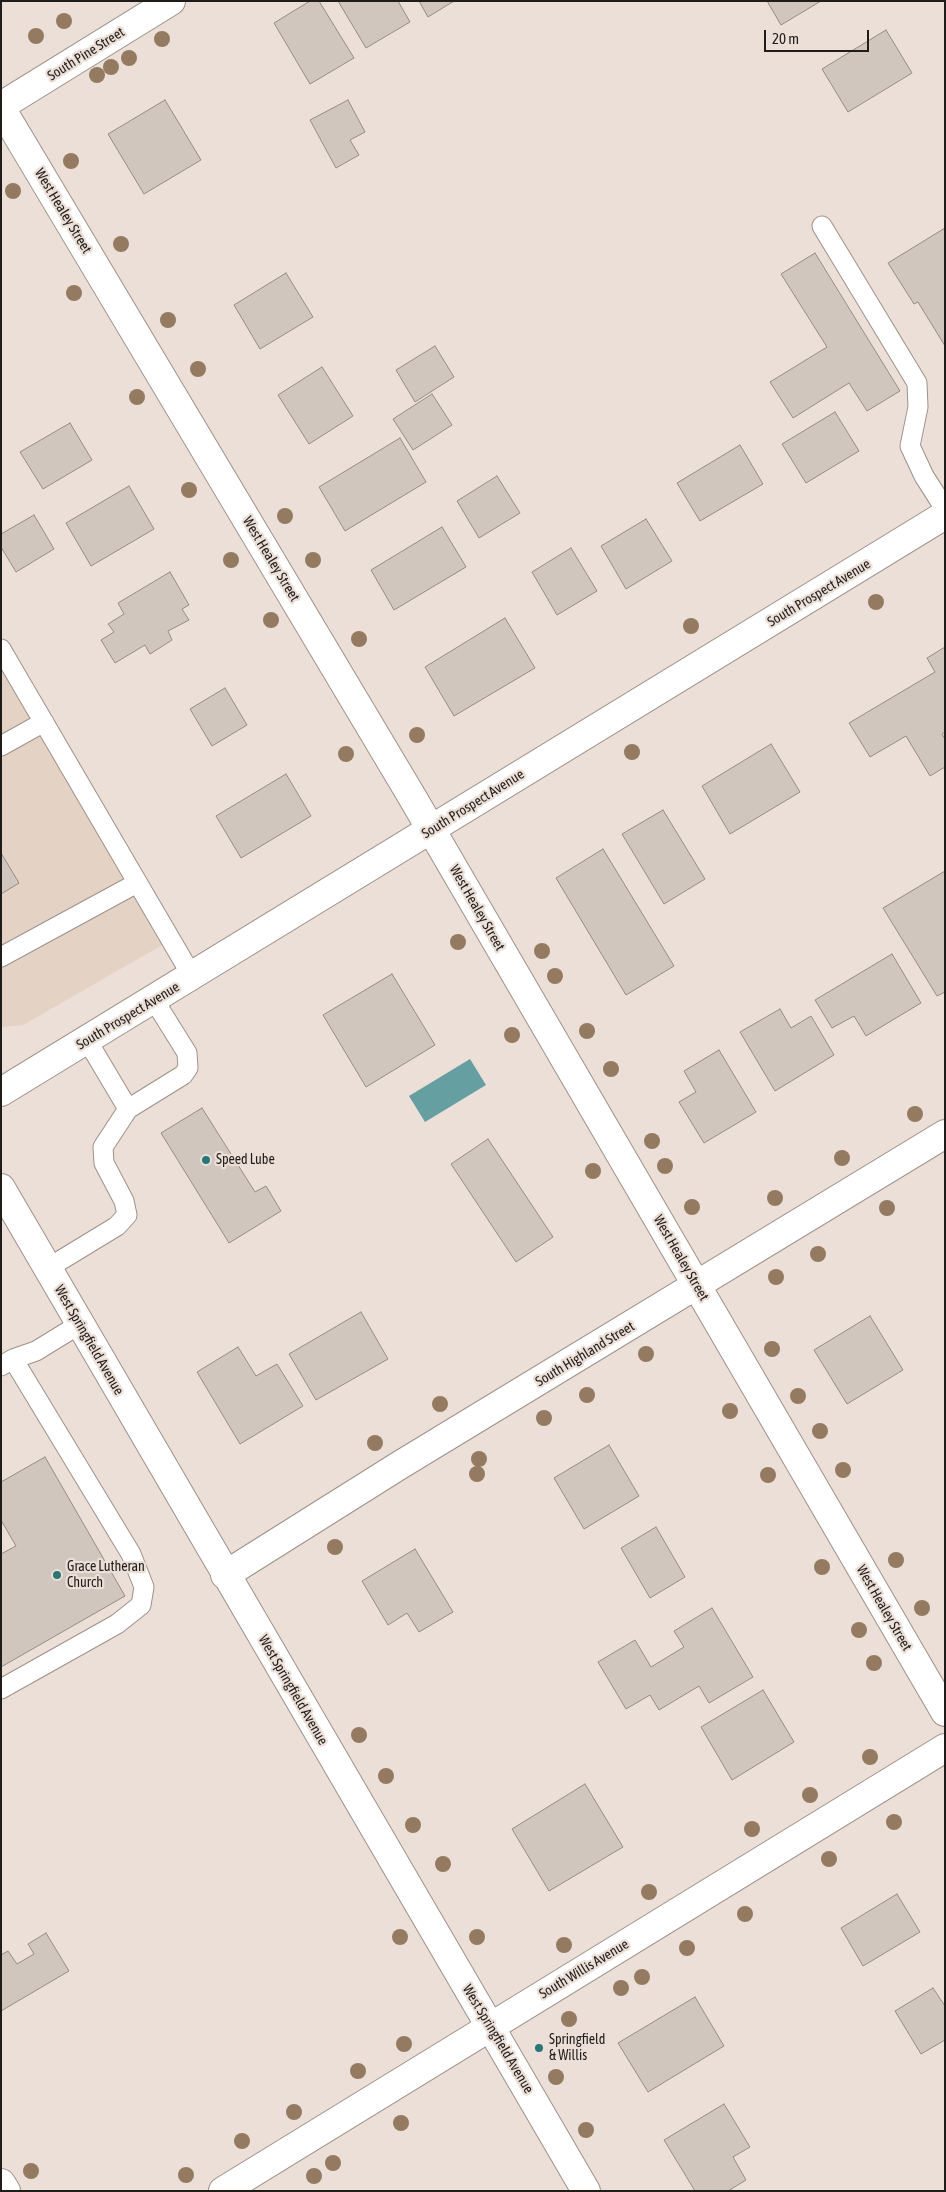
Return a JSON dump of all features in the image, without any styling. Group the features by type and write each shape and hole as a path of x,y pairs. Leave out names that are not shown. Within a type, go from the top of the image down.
{"street":[{"name":"South Pine Street","path":"1,107 171,1"},
{"name":"West Healey Street","path":"1,107 432,830 945,1712"},
{"name":"South Prospect Avenue","path":"1,1092 945,516"},
{"name":"South Highland Street","path":"226,1575 400,1465 945,1134"},
{"name":"West Springfield Avenue","path":"1,1188 586,2191"},
{"name":"South Willis Avenue","path":"223,2191 945,1748"},
{"path":"1,2183 6,2191"}],"lane":[{"path":"822,226 917,383 918,407 910,446 924,476 945,509"},
{"path":"1,650 192,976"},
{"path":"1,746 44,722"},
{"path":"1,957 137,883"},
{"path":"48,1268 117,1226 127,1215 124,1201 104,1163 103,1147 128,1109 183,1075 188,1068 187,1053 154,1000"},
{"path":"87,1040 128,1109"},
{"path":"1,1689 117,1624 142,1605 144,1587 131,1554 7,1362 36,1351 80,1324"}],"shaded area":[{"path":"1,649 171,940 23,1025 1,1027"}],"water":[{"path":"470,1059 486,1085 425,1122 409,1096"}],"building":[{"path":"310,1 319,1 354,58 310,84 274,23"},
{"path":"338,1 398,1 410,22 366,48"},
{"path":"419,1 454,1 428,17"},
{"path":"767,1 821,1 781,25"},
{"path":"886,30 912,73 848,112 822,69"},
{"path":"165,100 201,160 144,194 108,134"},
{"path":"348,100 365,132 350,140 359,155 336,168 310,120"},
{"path":"945,228 945,346 918,302 914,304 888,263"},
{"path":"815,253 900,391 867,411 849,383 793,418 770,382 827,347 781,274"},
{"path":"286,273 313,317 260,349 234,305"},
{"path":"435,346 454,377 415,402 396,370"},
{"path":"322,367 353,416 309,444 278,395"},
{"path":"432,394 452,425 413,450 393,419"},
{"path":"835,412 859,451 806,483 782,444"},
{"path":"70,423 92,460 43,489 20,452"},
{"path":"400,438 426,482 345,531 319,487"},
{"path":"740,445 763,484 700,521 677,483"},
{"path":"497,476 520,513 479,538 457,501"},
{"path":"129,486 154,529 91,566 66,523"},
{"path":"34,515 54,549 16,572 1,547 1,534"},
{"path":"646,519 672,561 626,589 601,546"},
{"path":"442,527 466,567 394,610 371,570"},
{"path":"571,548 597,591 557,615 532,572"},
{"path":"170,572 189,605 182,609 189,620 168,631 172,640 150,654 145,645 115,663 101,640 114,632 108,624 124,614 118,603"},
{"path":"505,618 535,668 454,716 425,667"},
{"path":"945,647 945,732 942,734 945,739 945,767 930,776 906,736 870,757 849,723 935,672 927,658"},
{"path":"225,688 247,725 212,746 190,709"},
{"path":"771,744 800,792 730,834 702,786"},
{"path":"286,774 311,816 241,858 216,816"},
{"path":"663,810 705,879 664,904 622,834"},
{"path":"603,849 674,966 626,995 556,878"},
{"path":"1,853 19,883 1,894"},
{"path":"945,871 945,992 937,996 883,908"},
{"path":"892,954 921,1003 866,1036 854,1016 832,1028 815,1000"},
{"path":"392,974 435,1045 366,1087 323,1015"},
{"path":"780,1009 791,1028 811,1016 834,1055 775,1091 740,1032"},
{"path":"719,1050 756,1112 704,1143 679,1102 696,1092 684,1071"},
{"name":"Speed Lube","path":"202,1108 255,1192 266,1186 281,1211 229,1243 161,1133"},
{"path":"488,1139 553,1237 516,1262 451,1164"},
{"path":"361,1312 388,1359 316,1400 289,1354"},
{"path":"870,1316 903,1370 847,1404 814,1350"},
{"path":"238,1347 256,1376 277,1364 303,1406 240,1444 197,1372"},
{"path":"609,1445 639,1496 584,1529 554,1478"},
{"name":"Grace Lutheran Church","path":"45,1457 125,1596 1,1667 1,1554 16,1546 1,1520 1,1482"},
{"path":"656,1527 685,1577 650,1598 621,1548"},
{"path":"415,1549 453,1612 419,1632 407,1613 388,1625 362,1581"},
{"path":"712,1608 753,1677 709,1703 699,1686 659,1710 650,1695 626,1709 598,1662 635,1640 651,1667 684,1647 674,1631"},
{"path":"763,1690 794,1742 732,1780 701,1727"},
{"path":"585,1784 623,1847 549,1891 512,1829"},
{"path":"897,1894 920,1932 863,1966 841,1928"},
{"path":"46,1933 69,1971 1,2011 1,1955 8,1951 17,1964 34,1954 28,1944"},
{"path":"933,1988 945,2006 945,2040 921,2054 895,2011"},
{"path":"695,1997 724,2046 648,2092 618,2043"},
{"path":"724,2104 750,2147 733,2157 746,2180 728,2191 695,2191 664,2140"}],"place":[{"name":"Speed Lube","path":"206,1160"},
{"name":"Grace Lutheran Church","path":"57,1575"},
{"name":"Springfield & Willis","path":"539,2048"}]}
